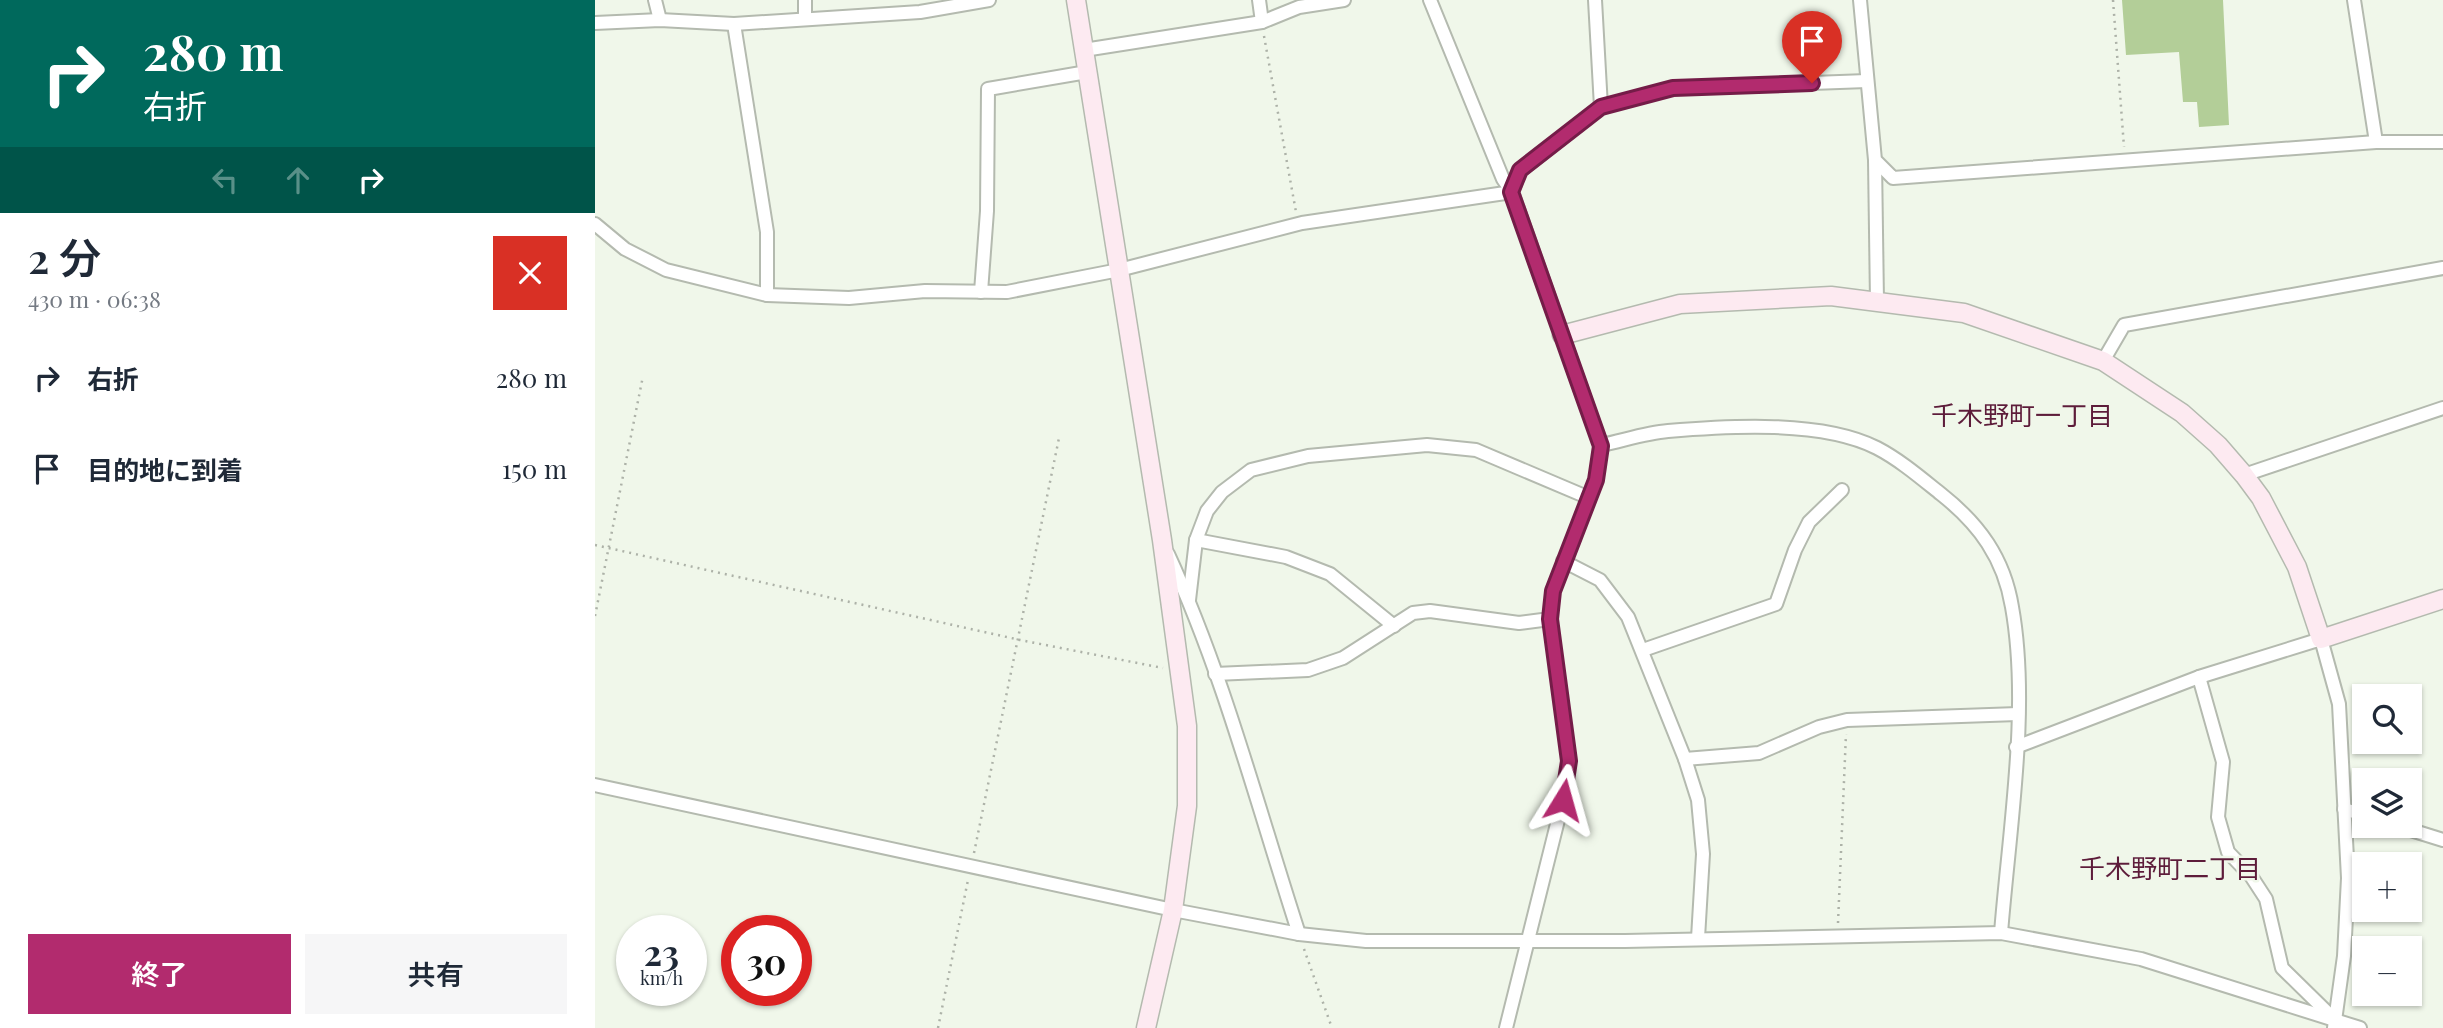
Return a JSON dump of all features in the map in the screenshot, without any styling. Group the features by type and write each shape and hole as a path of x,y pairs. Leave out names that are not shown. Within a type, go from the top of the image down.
{"street":[{"path":"655,0 660,20"},
{"path":"805,0 805,18"},
{"path":"595,23 660,20 734,23 920,12 989,0"},
{"path":"1076,0 1161,540 1187,726 1187,806 1173,910 1146,1028"},
{"path":"1259,0 1262,22"},
{"path":"1084,50 1262,22 1299,7 1344,0"},
{"path":"1430,0 1503,179 1511,192 1601,446 1596,480 1587,497 1553,591 1550,619 1569,761 1563,800 1506,1028"},
{"path":"1595,0 1601,107"},
{"path":"1860,0 1875,160 1877,302"},
{"path":"2354,0 2376,142"},
{"path":"734,23 767,232 767,296"},
{"path":"981,292 987,211 988,89 1087,72"},
{"path":"1511,192 1520,170 1601,107 1673,88 1867,81"},
{"path":"1875,160 1893,178 2376,142 2443,142"},
{"path":"595,224 625,248 666,270 767,296 849,298 925,291 1007,292 1119,270 1298,225 1511,192"},
{"path":"2103,361 2124,326 2443,268"},
{"path":"1562,335 1680,304 1831,296 1964,313 2103,361 2182,413 2218,445 2261,498 2297,566 2339,704 2349,878 2335,1025"},
{"path":"2244,475 2443,408"},
{"path":"1601,446 1665,431 1802,430 1848,438 1876,447 1911,470 1965,513 1985,536 1997,556 2012,604 2017,642 2018,714 2001,933"},
{"path":"1189,600 1196,540 1207,511 1222,492 1251,470 1308,456 1427,444 1476,450 1587,497"},
{"path":"1643,650 1776,604 1795,550 1809,522 1842,490"},
{"path":"1161,540 1189,600 1215,674 1299,934"},
{"path":"1196,540 1286,557 1330,574 1394,626"},
{"path":"1563,561 1600,580 1627,617 1643,650 1685,760 1698,800 1703,854 1698,938"},
{"path":"2016,747 2199,677 2443,599"},
{"path":"1215,674 1308,670 1343,658 1413,613 1430,611 1519,623 1550,619"},
{"path":"2199,677 2223,762 2218,817 2228,852 2252,876 2266,899 2282,968 2335,1025"},
{"path":"1685,760 1759,753 1819,727 1847,720 2018,714"},
{"path":"595,785 1173,910 1299,934 1366,941 2001,933 2141,959 2335,1025 2360,1028"},
{"path":"2344,809 2352,811"},
{"path":"2422,833 2443,840"}],"path":[{"path":"2113,0 2125,161"},
{"path":"1262,22 1298,225"},
{"path":"595,616 643,376"},
{"path":"939,1028 1059,438"},
{"path":"595,545 1020,640 1180,671"},
{"path":"1837,937 1847,720"},
{"path":"1299,934 1332,1028"}],"building":[{"path":"2122,0 2223,0 2229,125 2199,127 2197,102 2183,102 2179,52 2126,55"}],"district":[{"name":"千木野町一丁目","path":"2022,416"},
{"name":"千木野町二丁目","path":"2170,869"}],"route":[{"path":"1563,800 1569,761 1563,700 1550,619 1553,591 1574,530 1596,480 1601,446 1511,192 1520,170 1601,107 1673,88 1812,83"}]}
